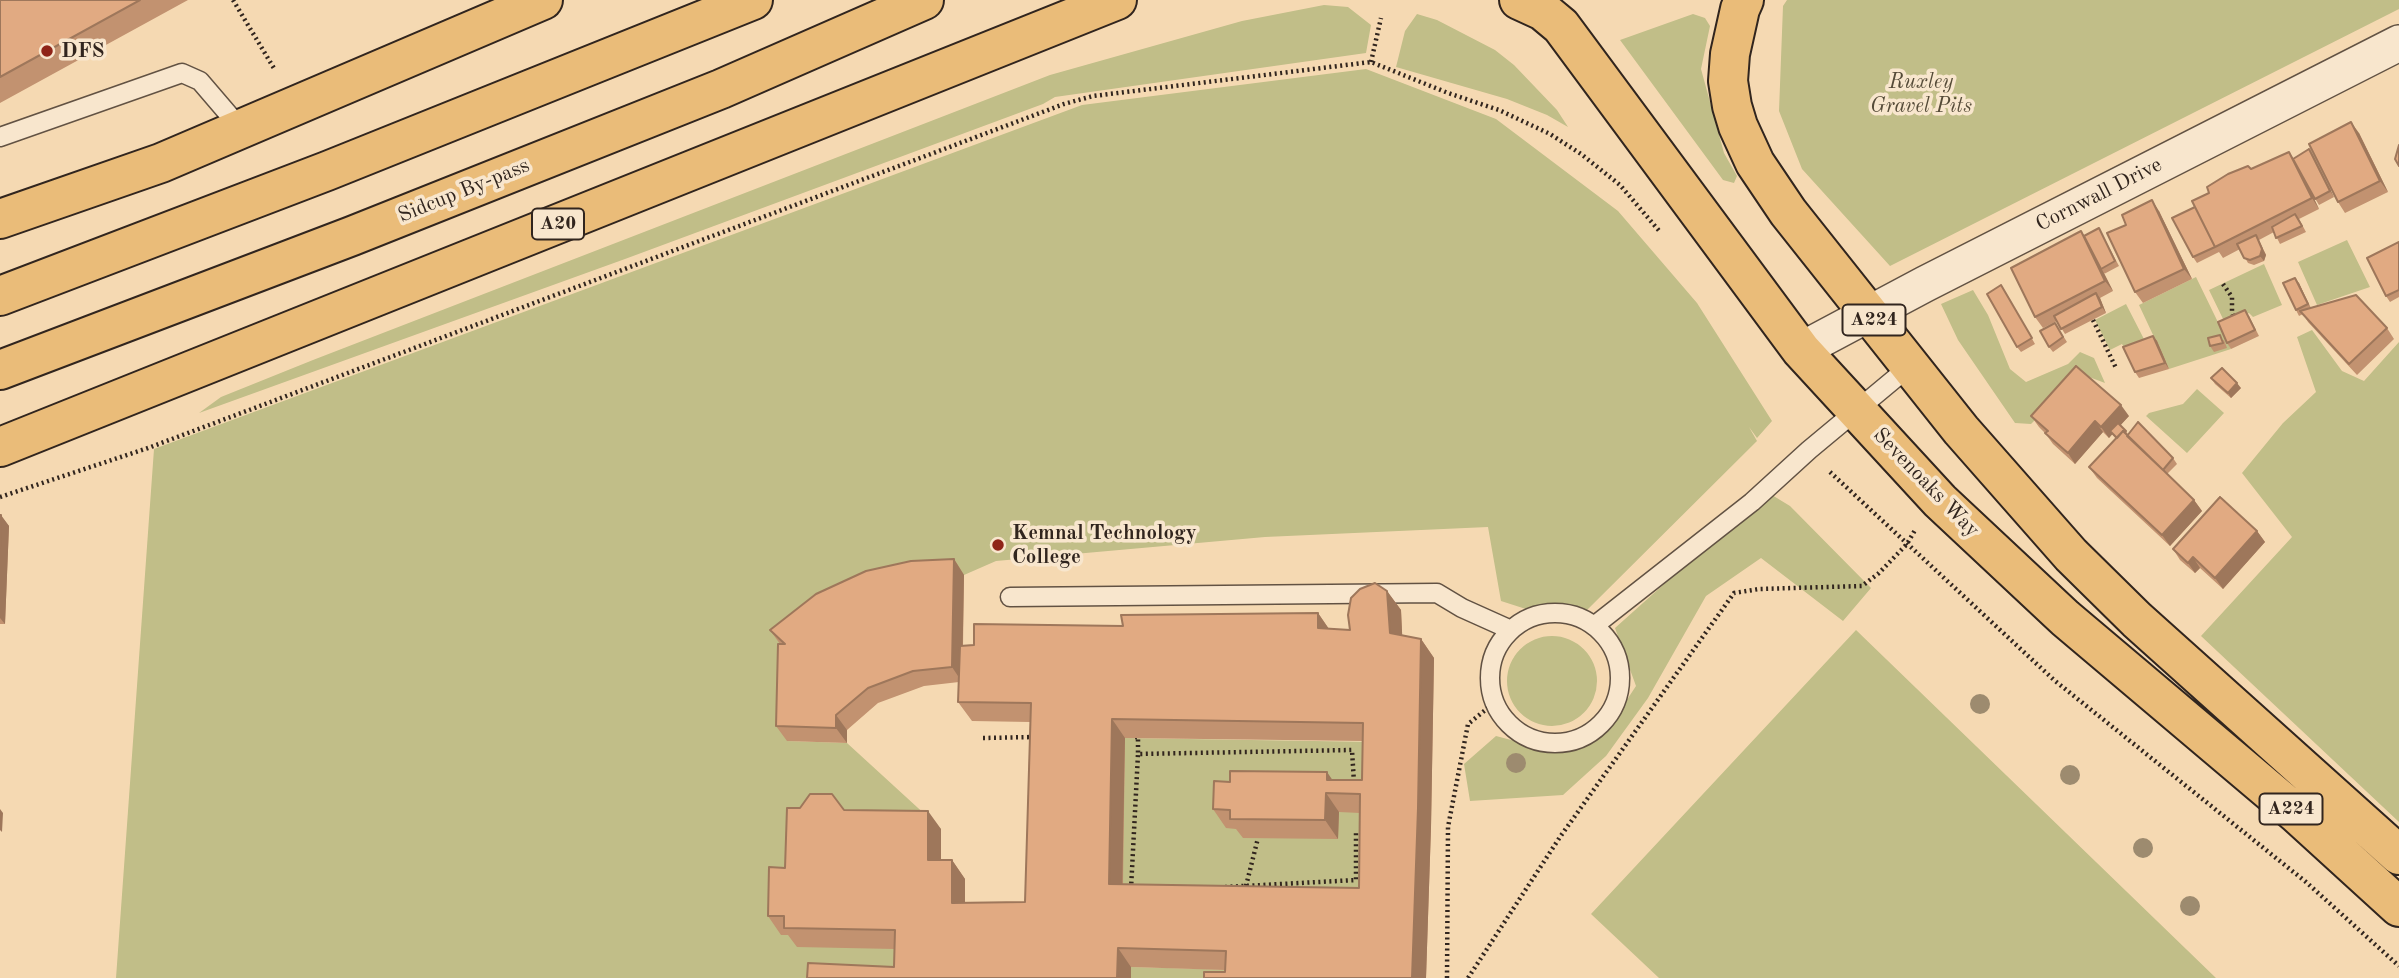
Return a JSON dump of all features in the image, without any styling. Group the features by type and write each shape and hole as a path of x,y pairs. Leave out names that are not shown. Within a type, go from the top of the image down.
{"main road":[{"path":"0,219 162,163 543,0"},
{"path":"0,296 327,172 754,0"},
{"name":"Sidcup By-pass","path":"0,370 339,241 721,89 924,0"},
{"name":"A20","path":"0,447 1117,0"},
{"name":"Sevenoaks Way","path":"1519,0 1543,11 1561,26 1801,351 1940,501 2065,618 2297,814 2399,906"},
{"name":"A224","path":"1744,0 1734,32 1728,81 1738,126 1770,188 1910,366 2043,526 2114,599 2399,855"}],"street":[{"name":"Cornwall Drive","path":"1801,351 1957,267 2399,43"}],"lane":[{"path":"0,136 182,73 200,81 242,130"},
{"path":"1594,625 1752,502 1809,450 1910,366"},
{"path":"1010,597 1437,593 1462,608 1511,630"},
{"path":"1561,613 1579,617 1594,625 1610,642 1619,662 1620,683 1615,705 1603,723 1586,736 1565,743 1543,743 1523,735 1506,722 1494,704 1489,684 1491,664 1498,645 1511,630 1526,619 1543,614 1561,613"}],"path":[{"path":"233,0 276,71"},
{"path":"1371,62 1381,18"},
{"path":"0,497 148,448 1064,104 1093,96 1371,62 1499,110 1550,134 1581,154"},
{"path":"2222,284 2230,291 2232,313 2237,322"},
{"path":"2093,320 2116,368"},
{"path":"1835,477 2054,680 2306,882 2399,966"},
{"path":"1468,978 1560,837 1734,593 1759,589 1862,586 1907,544 1919,523"},
{"path":"1447,978 1448,827 1468,723 1494,704"},
{"path":"983,738 1047,737"},
{"path":"1124,737 1138,737 1131,891 1144,891"},
{"path":"1138,754 1352,750 1354,787"},
{"path":"1220,887 1356,880 1356,830"},
{"path":"1246,886 1258,838"}],"green space":[{"name":"Ruxley Gravel Pits","path":"1787,0 2399,0 2399,9 1890,266 1802,169 1779,111 1783,6"},
{"path":"1324,5 1348,7 1371,25 1366,53 1055,97 1043,104 625,259 199,413 221,397 313,360 1050,75 1242,21"},
{"path":"1417,14 1437,20 1495,50 1514,65 1557,110 1568,127 1547,115 1507,99 1396,67 1405,31"},
{"path":"1693,14 1705,18 1710,26 1701,69 1724,153 1737,176 1734,183 1723,180 1620,40"},
{"name":"Kemnal Technology College","path":"1366,69 1496,119 1618,211 1697,303 1772,421 1757,438 1749,427 1757,441 1586,611 1553,605 1529,610 1501,601 1488,527 1265,537 996,561 964,575 922,576 787,741 847,743 941,829 857,829 797,935 908,949 908,978 116,978 154,449 1082,105"},
{"path":"2347,240 2370,287 2317,305 2298,262"},
{"path":"2264,264 2282,305 2253,317 2249,313 2225,323 2209,290"},
{"path":"2196,277 2231,349 2169,369 2139,305"},
{"path":"1973,290 1988,315 2010,369 2026,382 2068,364 2080,352 2094,358 2105,383 2081,374 2031,424 2015,423 1958,340 1941,304"},
{"path":"2126,304 2146,343 2127,352 2122,344 2110,350 2095,320"},
{"path":"2312,330 2342,371 2364,381 2399,342 2399,822 2201,636 2292,537 2242,473 2283,423 2316,392 2297,337"},
{"path":"2197,389 2224,413 2187,453 2146,416 2183,404"},
{"path":"1767,492 1790,506 1871,588 1843,621 1761,558 1706,596 1648,698 1606,756 1563,795 1470,801 1464,764 1496,736 1557,752 1607,730 1636,686 1615,628"},
{"path":"1856,630 2216,978 1659,978 1591,914"},
{"path":"1552,636 1569,640 1584,649 1593,664 1597,681 1593,698 1584,713 1569,722 1552,726 1535,722 1520,713 1511,698 1507,681 1511,664 1520,649 1535,640"},
{"path":"1125,738 1377,742 1372,907 1122,903"},
{"path":"1131,967 1240,970 1239,978 1131,978"}],"building":[{"path":"0,0 140,0 0,77"},
{"path":"2351,122 2380,181 2338,202 2309,144"},
{"path":"2399,145 2399,166 2395,159"},
{"path":"2309,149 2330,191 2315,199 2293,159"},
{"path":"2289,152 2312,198 2215,247 2192,201 2209,193 2207,187 2228,174 2248,166 2251,169"},
{"path":"2152,200 2184,269 2135,292 2107,233 2126,225 2122,215"},
{"path":"2195,207 2215,247 2193,257 2172,218"},
{"path":"2295,214 2302,226 2276,238 2272,227"},
{"path":"2099,228 2115,261 2101,269 2084,236"},
{"path":"2081,231 2105,281 2035,317 2011,268"},
{"path":"2256,235 2262,249 2260,256 2250,260 2244,258 2237,244"},
{"path":"2399,242 2399,290 2386,296 2367,258"},
{"path":"2295,278 2308,304 2296,310 2283,283"},
{"path":"2001,285 2032,338 2017,347 1987,294"},
{"path":"2096,293 2102,307 2061,329 2054,316"},
{"path":"2356,295 2387,328 2349,364 2300,311"},
{"path":"2245,310 2255,330 2227,343 2218,322"},
{"path":"2055,323 2063,337 2049,347 2040,331"},
{"path":"2220,335 2223,343 2210,346 2208,338"},
{"path":"2153,336 2165,363 2135,372 2123,347"},
{"path":"2076,366 2121,405 2101,427 2095,421 2068,453 2045,433 2048,431 2031,416"},
{"path":"2222,368 2237,383 2228,393 2211,378"},
{"path":"2138,422 2173,458 2163,470 2127,436"},
{"path":"2118,423 2126,431 2117,438 2110,431"},
{"path":"2123,431 2194,500 2162,535 2089,467"},
{"path":"2220,497 2257,531 2215,578 2193,557 2188,563 2173,549"},
{"path":"954,559 952,667 913,671 868,688 836,715 836,728 776,726 778,644 785,644 770,630 816,594 866,571 911,561"},
{"path":"1375,583 1387,591 1390,633 1421,639 1412,978 1204,978 1204,972 1225,972 1226,951 1118,948 1117,978 807,978 808,963 894,967 895,930 784,928 784,916 768,916 769,867 785,868 787,808 800,808 810,794 832,794 844,810 928,811 928,860 952,860 952,903 1025,902 1031,703 958,702 960,646 974,645 974,624 1123,626 1121,615 1318,613 1318,628 1350,630 1348,615 1351,598 1360,589","holes":["1112,719 1363,723 1362,780 1327,780 1327,772 1230,771 1230,782 1214,781 1213,809 1230,810 1230,819 1325,820 1326,793 1360,794 1359,888 1109,884"]}],"place":[{"name":"DFS","path":"47,51"},
{"name":"Kemnal Technology College","path":"998,545"}]}
